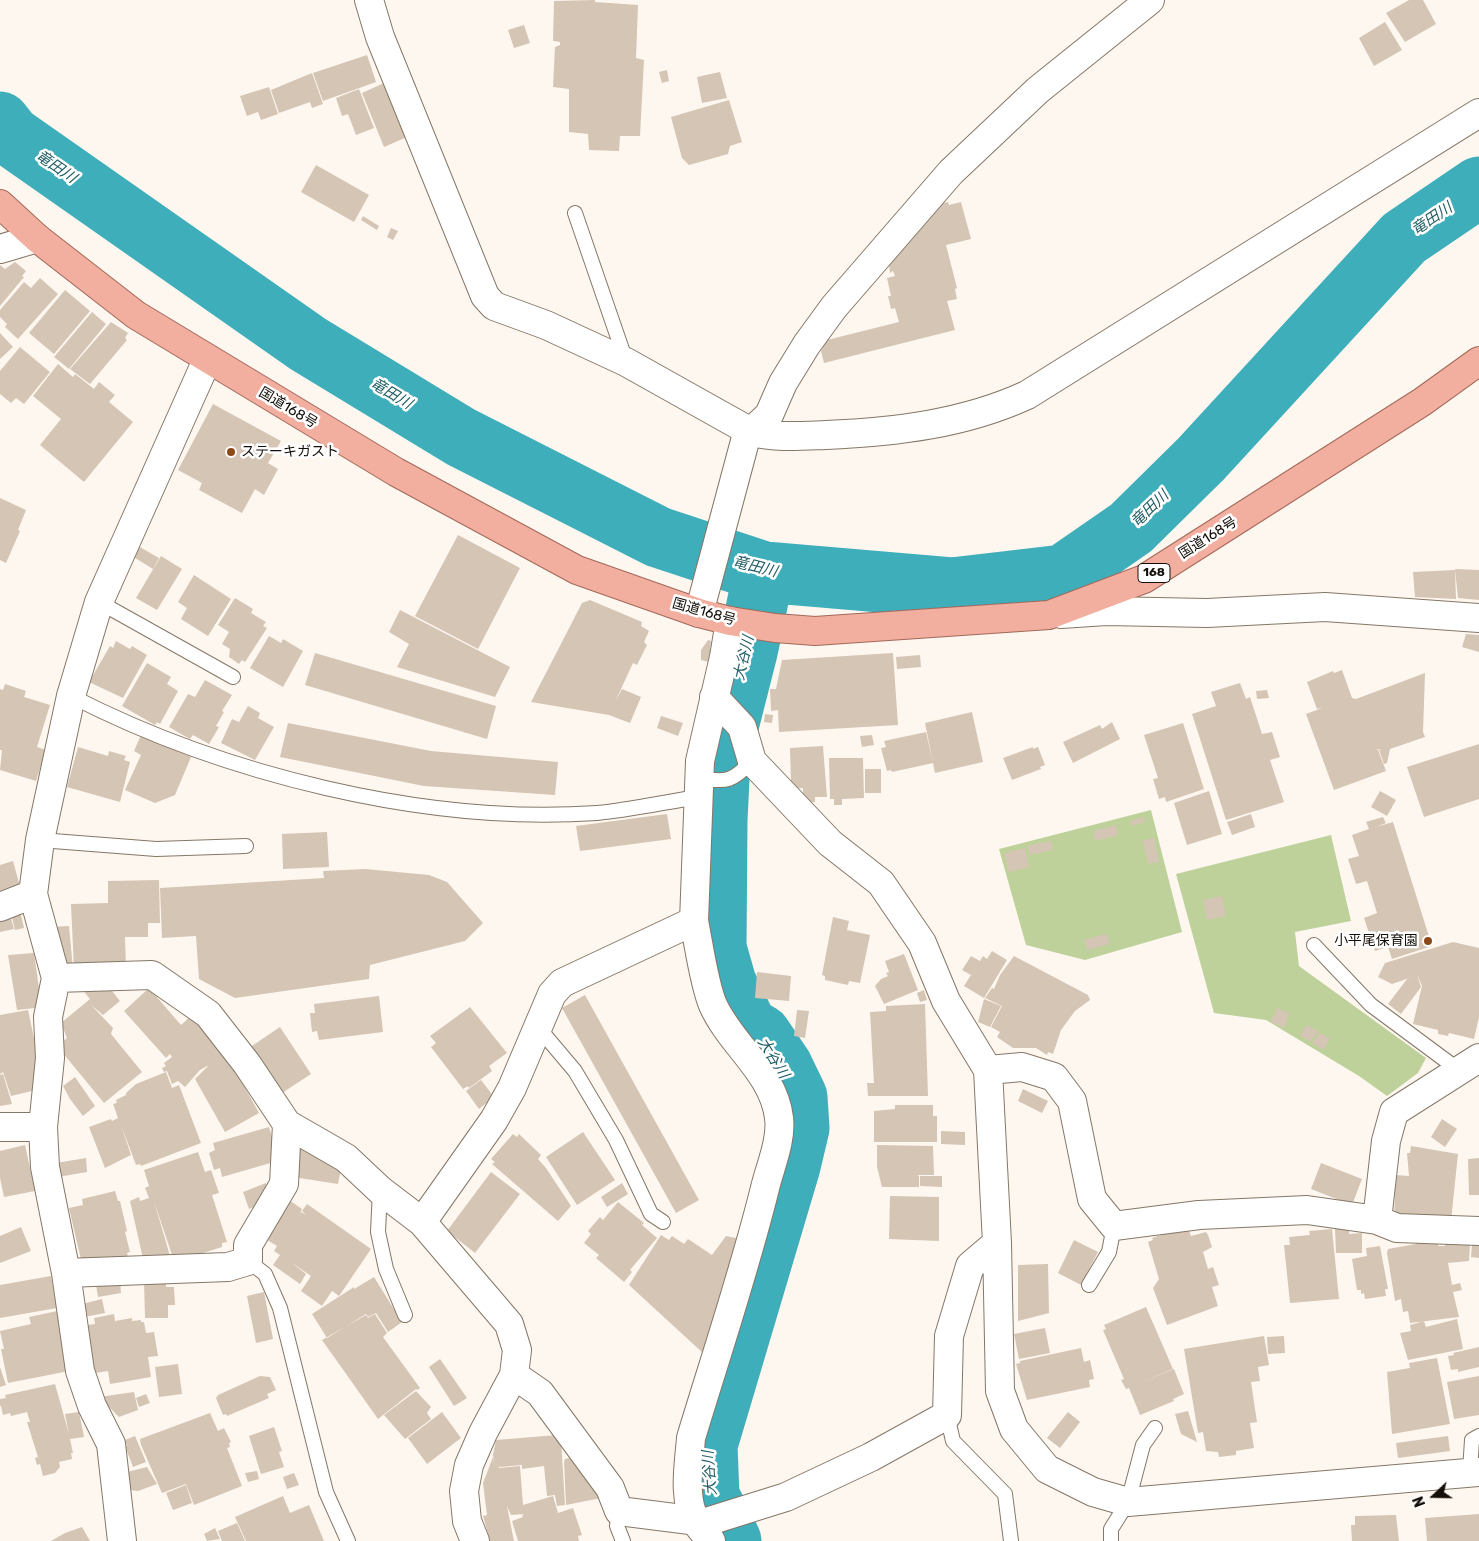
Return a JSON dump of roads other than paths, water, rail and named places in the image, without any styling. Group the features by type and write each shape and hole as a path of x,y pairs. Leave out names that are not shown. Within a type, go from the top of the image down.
{"highway":[{"name":"国道168号","path":"0,204 37,238 136,315 207,360 396,472 577,570 702,605 737,622 775,628 814,631 1049,615 1144,579 1422,402 1479,361"}],"street":[{"path":"369,0 380,37 485,296 494,306 546,325 626,362 748,436 772,437 869,433 929,425 998,409 1027,395 1479,113"},
{"path":"702,605 748,436 769,414 788,376 834,307 951,172 1038,90 1150,0"},
{"path":"0,249 37,238"},
{"path":"122,1541 111,1444 92,1406 80,1371 66,1273 45,1167 43,1127 50,1058 48,1017 56,978 33,894 40,840 71,696 99,602 207,360"},
{"path":"1049,615 1106,611 1207,613 1325,607 1479,618"},
{"path":"704,1528 690,1502 688,1470 691,1438 754,1232 780,1119 774,1100 750,1056 727,1030 713,1004 694,921 701,785 700,761 724,657 737,622"},
{"path":"714,697 742,727 752,761 830,843 881,883 922,943 946,1001 988,1070 998,1243 1000,1391 1014,1429 1047,1469 1093,1492 1128,1502 1475,1471"},
{"path":"0,906 33,894"},
{"path":"422,1222 494,1120 512,1088 552,994 562,983 694,921"},
{"path":"56,978 152,975 208,1014 247,1064 287,1124 346,1158 380,1190 422,1222 509,1324 517,1350 514,1375 483,1433 469,1465 464,1491 467,1520 475,1541"},
{"path":"1377,1220 1386,1141 1394,1112 1470,1064"},
{"path":"988,1070 1022,1067 1054,1077 1072,1101 1092,1198 1114,1226 1199,1215 1307,1210 1377,1220 1397,1228 1479,1232"},
{"path":"66,1273 228,1267 248,1261 248,1245 284,1184 287,1124"},
{"path":"0,1127 43,1127"},
{"path":"514,1375 540,1393 610,1488 619,1511 704,1528 732,1514 786,1496 870,1457 948,1415 949,1336 970,1266 998,1243"}],"lane":[{"path":"575,213 626,362"},
{"path":"99,602 233,678"},
{"path":"71,696 111,717 211,756 270,775 390,801 472,811 547,814 598,813 701,785 729,781 737,777 752,761"},
{"path":"40,840 156,849 246,846"},
{"path":"1314,945 1371,1004 1470,1064"},
{"path":"537,1026 575,1071 616,1140 651,1214 663,1222"},
{"path":"380,1190 378,1232 386,1269 405,1315"},
{"path":"1089,1285 1109,1252 1114,1226"},
{"path":"248,1261 265,1274 280,1308 326,1492 348,1541"},
{"path":"948,1415 953,1441 1005,1494 1010,1541"},
{"path":"1111,1541 1112,1529 1128,1502 1143,1445 1155,1428"},
{"path":"1475,1471 1472,1440 1479,1436"},
{"path":"619,1511 617,1526 623,1541"}],"waterway":[{"name":"竜田川","path":"0,122 11,136 308,344 461,437 658,537 764,572 952,588 1063,575 1131,528 1201,459 1404,238 1479,187"},
{"name":"大谷川","path":"731,1541 709,1496 707,1445 790,1166 799,1128 797,1097 782,1066 761,1035 747,1027 726,983 716,948 717,820 720,758 747,652 764,572"}],"place":[{"name":"ステーキガスト","path":"231,452"},
{"name":"小平尾保育園","path":"1428,941"}]}
